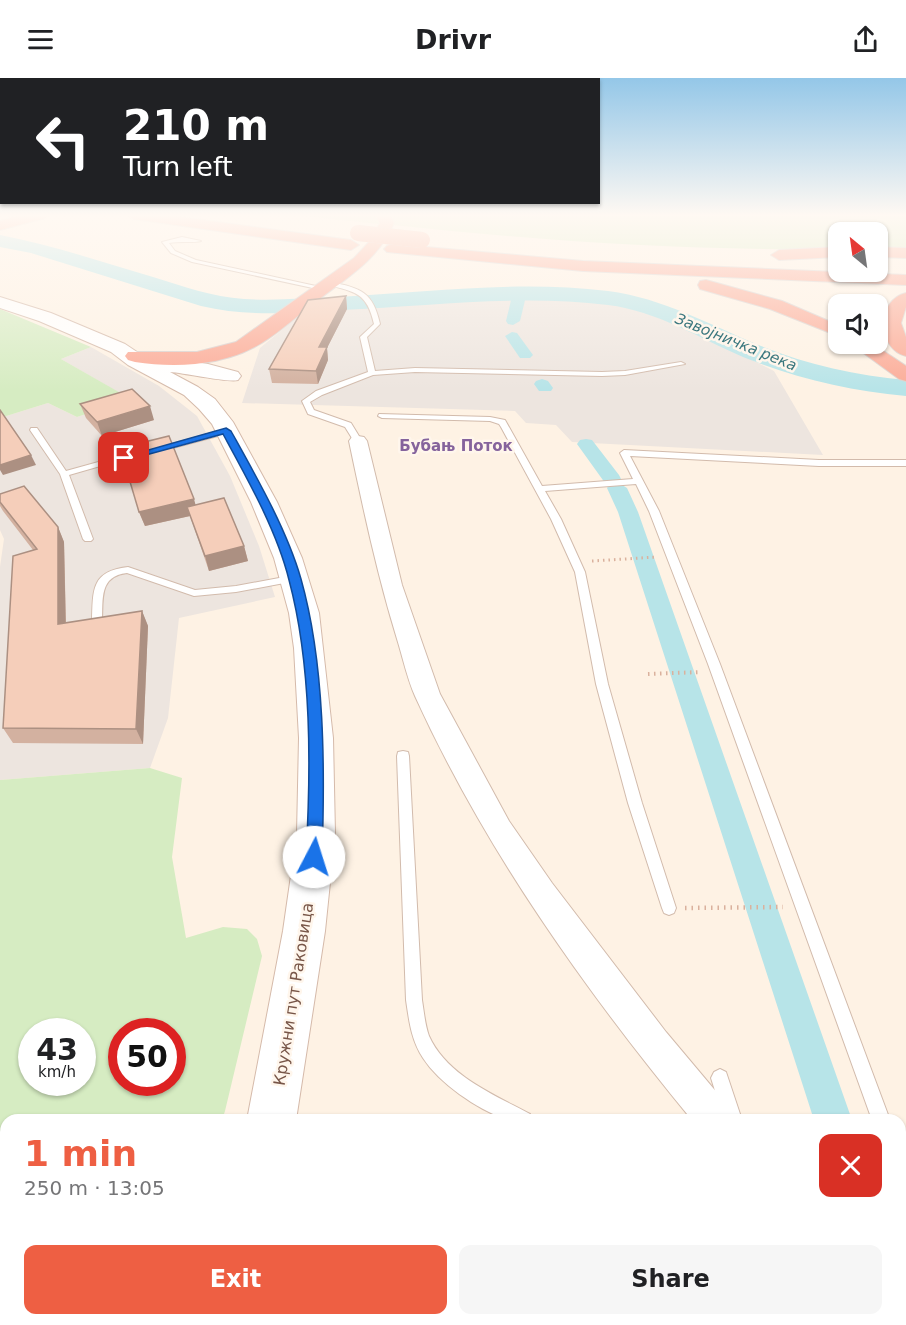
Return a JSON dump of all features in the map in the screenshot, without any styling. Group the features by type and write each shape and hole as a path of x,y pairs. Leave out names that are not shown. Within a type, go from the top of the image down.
{"highway":[{"path":"126,352 164,360 200,357 226,351 253,341 344,273"},
{"path":"633,273 733,292 797,313 828,327"},
{"path":"749,273 906,280"},
{"path":"906,298 895,308 890,319 893,332 906,350"},
{"path":"231,376 253,341"},
{"path":"876,354 906,375"}],"main road":[{"name":"Кружни пут Раковица","path":"0,302 53,320 126,352 135,361 191,391 224,426 264,502 295,578 304,614 312,682 317,783 316,834 301,949 273,1114"},
{"path":"126,352 161,365 208,370 231,376"},
{"path":"162,374 188,379 231,376"},
{"path":"224,426 222,402 231,376"}],"street":[{"path":"358,441 391,585 427,694 499,830 589,960 653,1045 711,1114"}],"lane":[{"path":"258,273 360,292 370,299 377,324 363,337 372,373"},
{"path":"358,441 348,425 312,412 306,401 319,393 372,373 415,370 602,374 625,373 681,364"},
{"path":"382,416 497,420 506,427 577,562 602,684 635,803 669,908"},
{"path":"64,474 224,426"},
{"path":"34,430 64,474 88,539"},
{"path":"879,1114 710,655 654,511 624,453 819,463 906,463"},
{"path":"540,489 638,481"},
{"path":"97,621 100,585 106,576 121,570 128,570 194,593 236,589 295,578"},
{"path":"403,756 414,1000 421,1038 436,1062 456,1080 514,1114"},
{"path":"720,1078 731,1114"}],"path":[{"path":"577,562 661,557"},
{"path":"648,674 702,672"},
{"path":"707,906 783,907"}],"shaded area":[{"path":"473,297 603,302 664,317 774,371 823,455 572,442 556,425 526,423 515,411 242,403 260,348 305,311"},
{"path":"91,347 159,386 197,416 230,476 259,546 275,597 179,618 168,718 150,768 0,780 0,567 4,539 0,530 0,418 48,403 77,417 130,399 61,359"}],"green space":[{"path":"0,309 91,347 61,359 131,399 77,417 48,403 0,418"},
{"path":"150,768 182,778 172,857 186,938 223,927 247,929 257,939 262,956 224,1114 0,1114 0,780"}],"building":[{"path":"346,296 319,347 327,347 316,371 269,369 308,300"},
{"path":"132,389 150,406 97,422 80,404"},
{"path":"0,410 31,455 0,465"},
{"path":"169,436 194,499 139,512 120,448"},
{"path":"24,486 58,527 58,624 142,611 136,729 3,728 13,556 37,549 0,502 0,494"},
{"path":"224,498 244,546 205,556 187,507"}],"waterway":[{"name":"Завојничка река","path":"118,273 209,301 261,307 511,294 608,298 628,301 664,312 789,365 847,380 906,388"},
{"path":"513,321 520,292"},
{"path":"512,336 525,355"},
{"path":"542,384 545,388"},
{"path":"586,444 612,479"},
{"path":"617,488 628,512 831,1114"}],"district":[{"name":"Бубањ Поток","path":"456,446"}],"route":[{"path":"124,458 226,431 264,502 295,578 309,648 316,738 314,857"}]}
